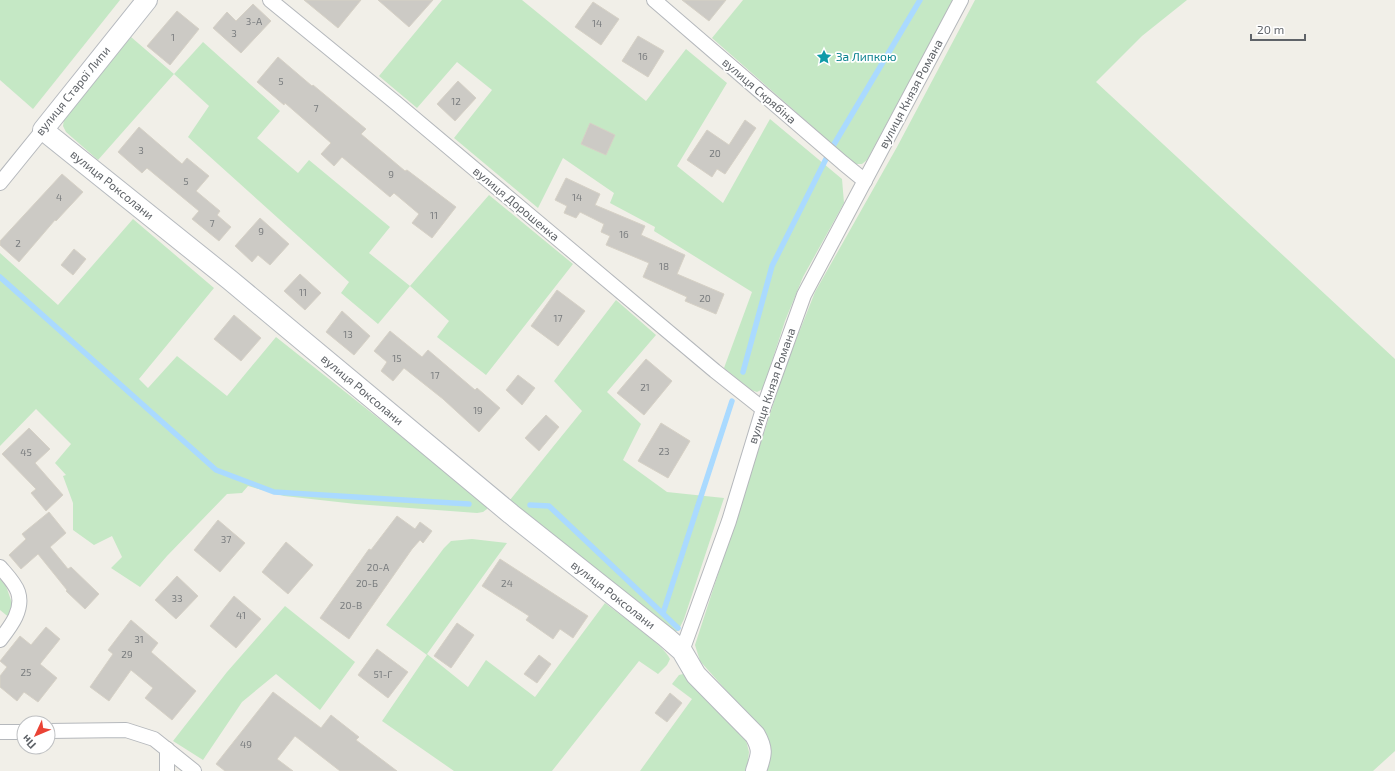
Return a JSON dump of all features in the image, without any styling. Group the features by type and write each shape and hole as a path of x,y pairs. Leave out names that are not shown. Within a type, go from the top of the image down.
{"street":[{"name":"вулиця Старої Липи","path":"0,183 147,0"},
{"name":"вулиця Дорошенка","path":"270,0 396,103 709,366 763,409"},
{"name":"вулиця Скрябіна","path":"654,0 823,146 866,181"},
{"name":"вулиця Князя Романа","path":"682,651 729,521 763,409 804,295 961,0"},
{"name":"вулиця Роксолани","path":"42,130 224,275 511,514 682,651"},
{"path":"0,567 11,580 18,592 20,601 12,624 0,640"},
{"path":"682,651 696,674 755,735 761,745 761,755 756,771"},
{"path":"56,731 126,730 154,739 194,771"},
{"path":"0,732 16,732"},
{"path":"167,749 167,771"}],"green space":[{"path":"0,0 120,0 33,109 0,80"},
{"path":"442,0 522,0 646,101 686,49 727,83 677,166 723,203 770,119 842,179 844,203 803,277 785,321 763,389 757,392 751,390 724,368 752,292 654,231 655,227 610,203 614,193 563,158 538,208 454,138 492,90 457,62 417,108 379,76"},
{"path":"743,0 953,0 867,160 862,164 855,164 712,38"},
{"path":"975,0 1187,0 1142,36 1096,82 1395,359 1395,751 1373,771 765,771 766,735 700,661 695,645 785,368 815,292 897,147"},
{"path":"131,37 174,74 98,160 66,132 63,126 64,119"},
{"path":"203,42 280,111 257,138 298,173 309,160 390,227 369,253 410,286 378,324 341,293 349,282 188,137 209,106 174,74"},
{"path":"489,195 573,264 486,375 437,337 449,321 410,286"},
{"path":"133,219 214,288 139,379 148,388 177,356 227,396 276,337 484,502 487,505 487,509 483,512 477,513 356,504 284,496 248,486 242,493 227,494 167,556 140,587 111,568 122,557 112,536 94,545 73,530 73,503 63,476 66,475 55,463 71,444 36,409 0,446 0,253 58,305"},
{"path":"616,300 656,335 607,392 641,424 623,460 667,492 724,498 684,619 678,631 672,632 510,500 582,411 554,381"},
{"path":"472,539 507,543 427,654 468,687 486,660 535,697 605,603 650,638 666,653 670,659 667,665 658,674 639,661 552,771 454,771 382,721 427,655 386,625 444,548 451,541"},
{"path":"0,579 6,586 13,606 11,619 0,610"},
{"path":"285,606 355,662 320,710 276,674 242,702 203,760 173,741 227,672"},
{"path":"683,674 746,740 749,752 747,771 640,771 692,699 672,684 679,675"}],"building":[{"path":"304,0 361,0 338,28"},
{"path":"378,0 433,0 409,27"},
{"path":"682,0 726,0 709,21"},
{"path":"593,2 619,19 601,45 575,27"},
{"path":"253,4 271,21 241,53 213,28 227,12 236,21"},
{"path":"177,11 199,29 170,65 147,46"},
{"path":"638,36 664,51 648,77 622,61"},
{"path":"278,57 366,129 361,134 405,171 407,170 456,207 432,238 412,223 419,214 394,193 390,197 342,157 334,166 321,154 331,143 285,103 284,105 257,82"},
{"path":"458,81 476,98 455,121 437,104"},
{"path":"745,120 756,128 725,174 717,169 712,177 687,160 707,130 729,145"},
{"path":"590,123 615,135 606,155 581,144"},
{"path":"139,127 182,164 187,158 209,176 196,191 220,211 217,215 231,227 219,241 192,219 199,211 147,168 142,173 118,152"},
{"path":"62,174 83,192 56,221 55,220 19,262 0,245 0,241"},
{"path":"566,178 600,194 595,205 645,226 641,235 685,255 677,274 724,294 716,314 685,301 687,297 643,277 649,263 606,245 610,236 601,232 604,224 580,212 576,218 564,213 567,206 555,200"},
{"path":"260,218 289,244 270,265 258,255 252,262 235,246"},
{"path":"74,249 86,259 73,275 61,265"},
{"path":"300,274 321,293 305,310 284,291"},
{"path":"557,290 585,311 558,346 531,326"},
{"path":"342,311 370,336 354,355 326,332"},
{"path":"234,315 261,338 241,361 214,339"},
{"path":"390,331 422,357 428,350 475,390 477,388 500,408 479,432 443,399 404,368 393,381 381,371 387,362 374,351"},
{"path":"646,359 672,381 644,415 617,393"},
{"path":"518,375 535,388 522,405 506,390"},
{"path":"546,415 559,427 539,451 525,438"},
{"path":"661,423 690,441 668,478 638,461"},
{"path":"29,428 50,449 35,463 63,495 46,511 31,493 36,489 2,454"},
{"path":"49,512 66,533 50,547 68,569 71,567 99,594 85,609 66,591 67,590 38,554 21,569 9,555 26,539 22,534"},
{"path":"397,516 415,529 420,522 432,531 423,543 420,540 412,549 349,639 320,618 369,549 371,550"},
{"path":"218,520 245,543 220,572 194,550"},
{"path":"286,542 313,565 288,594 262,572"},
{"path":"500,559 588,616 573,638 560,629 553,639 526,620 529,616 482,586"},
{"path":"177,576 198,596 176,619 155,600"},
{"path":"234,596 261,619 236,648 210,626"},
{"path":"131,620 158,643 151,652 196,691 172,720 145,698 153,688 131,670 109,701 90,687 113,654 108,650"},
{"path":"457,623 474,635 451,668 434,656"},
{"path":"46,627 60,639 40,664 57,678 38,702 24,692 17,701 0,687 0,676 7,667 0,661 20,636 31,645"},
{"path":"377,649 408,672 388,698 358,675"},
{"path":"539,655 551,664 537,683 524,674"},
{"path":"273,692 321,728 331,715 359,737 356,740 397,771 340,771 295,736 277,759 293,771 225,771 216,764"},
{"path":"670,693 682,703 667,722 655,713"}],"waterway":[{"path":"743,372 772,266 830,151 920,0"},
{"path":"0,277 216,470 274,492 469,504"},
{"path":"663,613 732,401"},
{"path":"530,505 549,506 678,628"}],"place":[{"name":"За Липкою","path":"824,57"}]}
